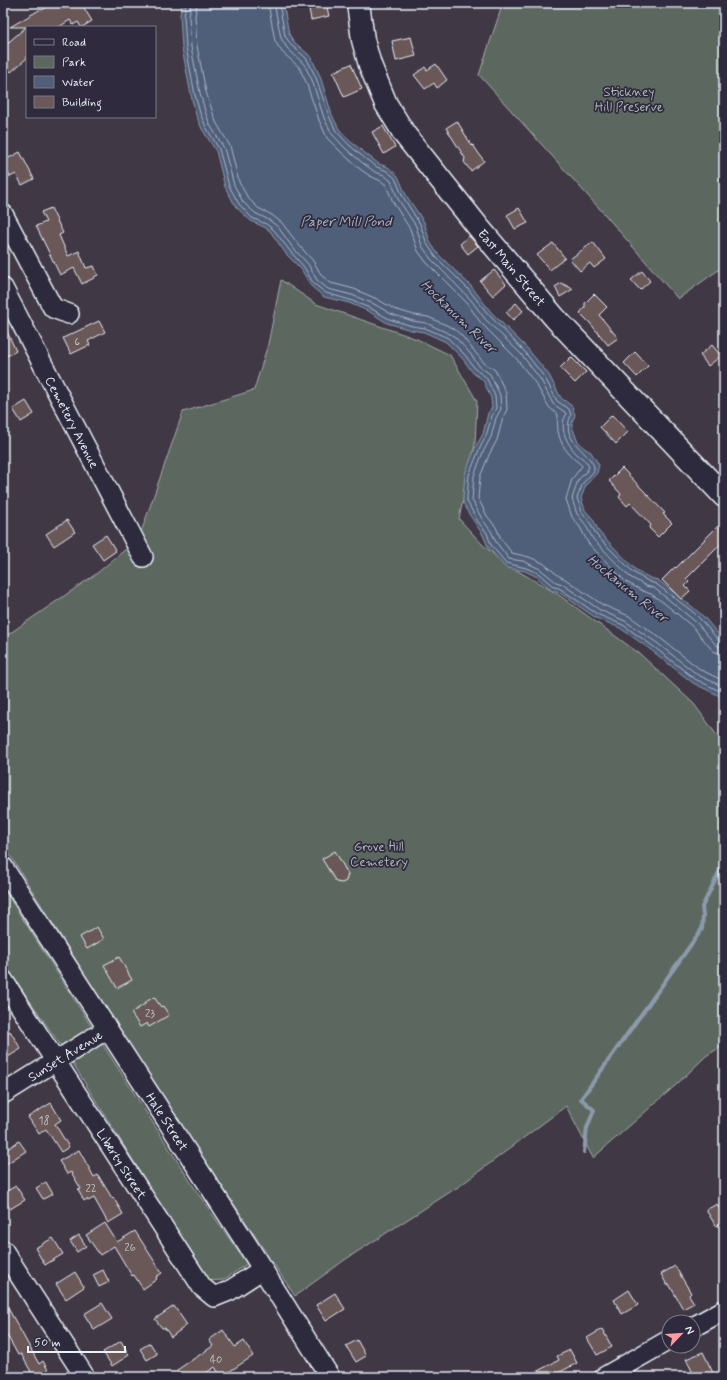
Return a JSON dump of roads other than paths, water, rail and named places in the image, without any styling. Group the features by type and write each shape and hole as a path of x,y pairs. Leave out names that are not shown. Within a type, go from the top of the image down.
{"main road":[{"name":"East Main Street","path":"358,3 363,40 372,72 386,104 409,140 479,228 550,313 724,496"}],"street":[{"path":"3,214 53,308 69,314"},
{"name":"Cemetery Avenue","path":"3,288 143,557"},
{"name":"Hale Street","path":"3,867 263,1269 330,1377"},
{"name":"Liberty Street","path":"3,980 202,1287 214,1297 229,1291 263,1269"},
{"name":"Sunset Avenue","path":"3,1094 107,1029"},
{"path":"6,1261 85,1377"},
{"path":"701,1323 724,1310"},
{"path":"604,1377 661,1345"}],"water":[{"name":"Paper Mill Pond","path":"182,3 283,3 289,34 294,42 312,59 320,76 332,115 339,129 351,142 379,164 388,167 398,176 406,195 424,222 430,242 438,254 471,286 491,312 527,348 549,375 561,398 572,406 575,415 572,426 577,440 584,448 591,452 599,465 597,473 586,485 581,498 585,510 593,519 599,532 636,570 650,578 658,580 695,609 704,617 724,641 724,698 693,683 620,628 596,618 557,591 552,591 537,577 525,571 507,568 488,547 483,535 463,502 465,474 475,448 483,434 488,413 492,408 491,398 483,380 473,373 462,358 446,342 424,332 387,323 370,312 349,303 324,297 311,286 301,269 286,254 270,231 251,221 236,207 225,187 216,151 202,129 196,115 182,48 180,15"}],"waterway":[{"path":"584,1152 587,1128 594,1110 581,1099 702,929 702,907 720,870 724,868"}],"park label":[{"name":"Stickney Hill Preserve","path":"629,98"},
{"name":"Grove Hill Cemetery","path":"379,854"}],"water label":[{"name":"Hockanum River","path":"459,316"},
{"name":"Hockanum River","path":"628,588"}]}
